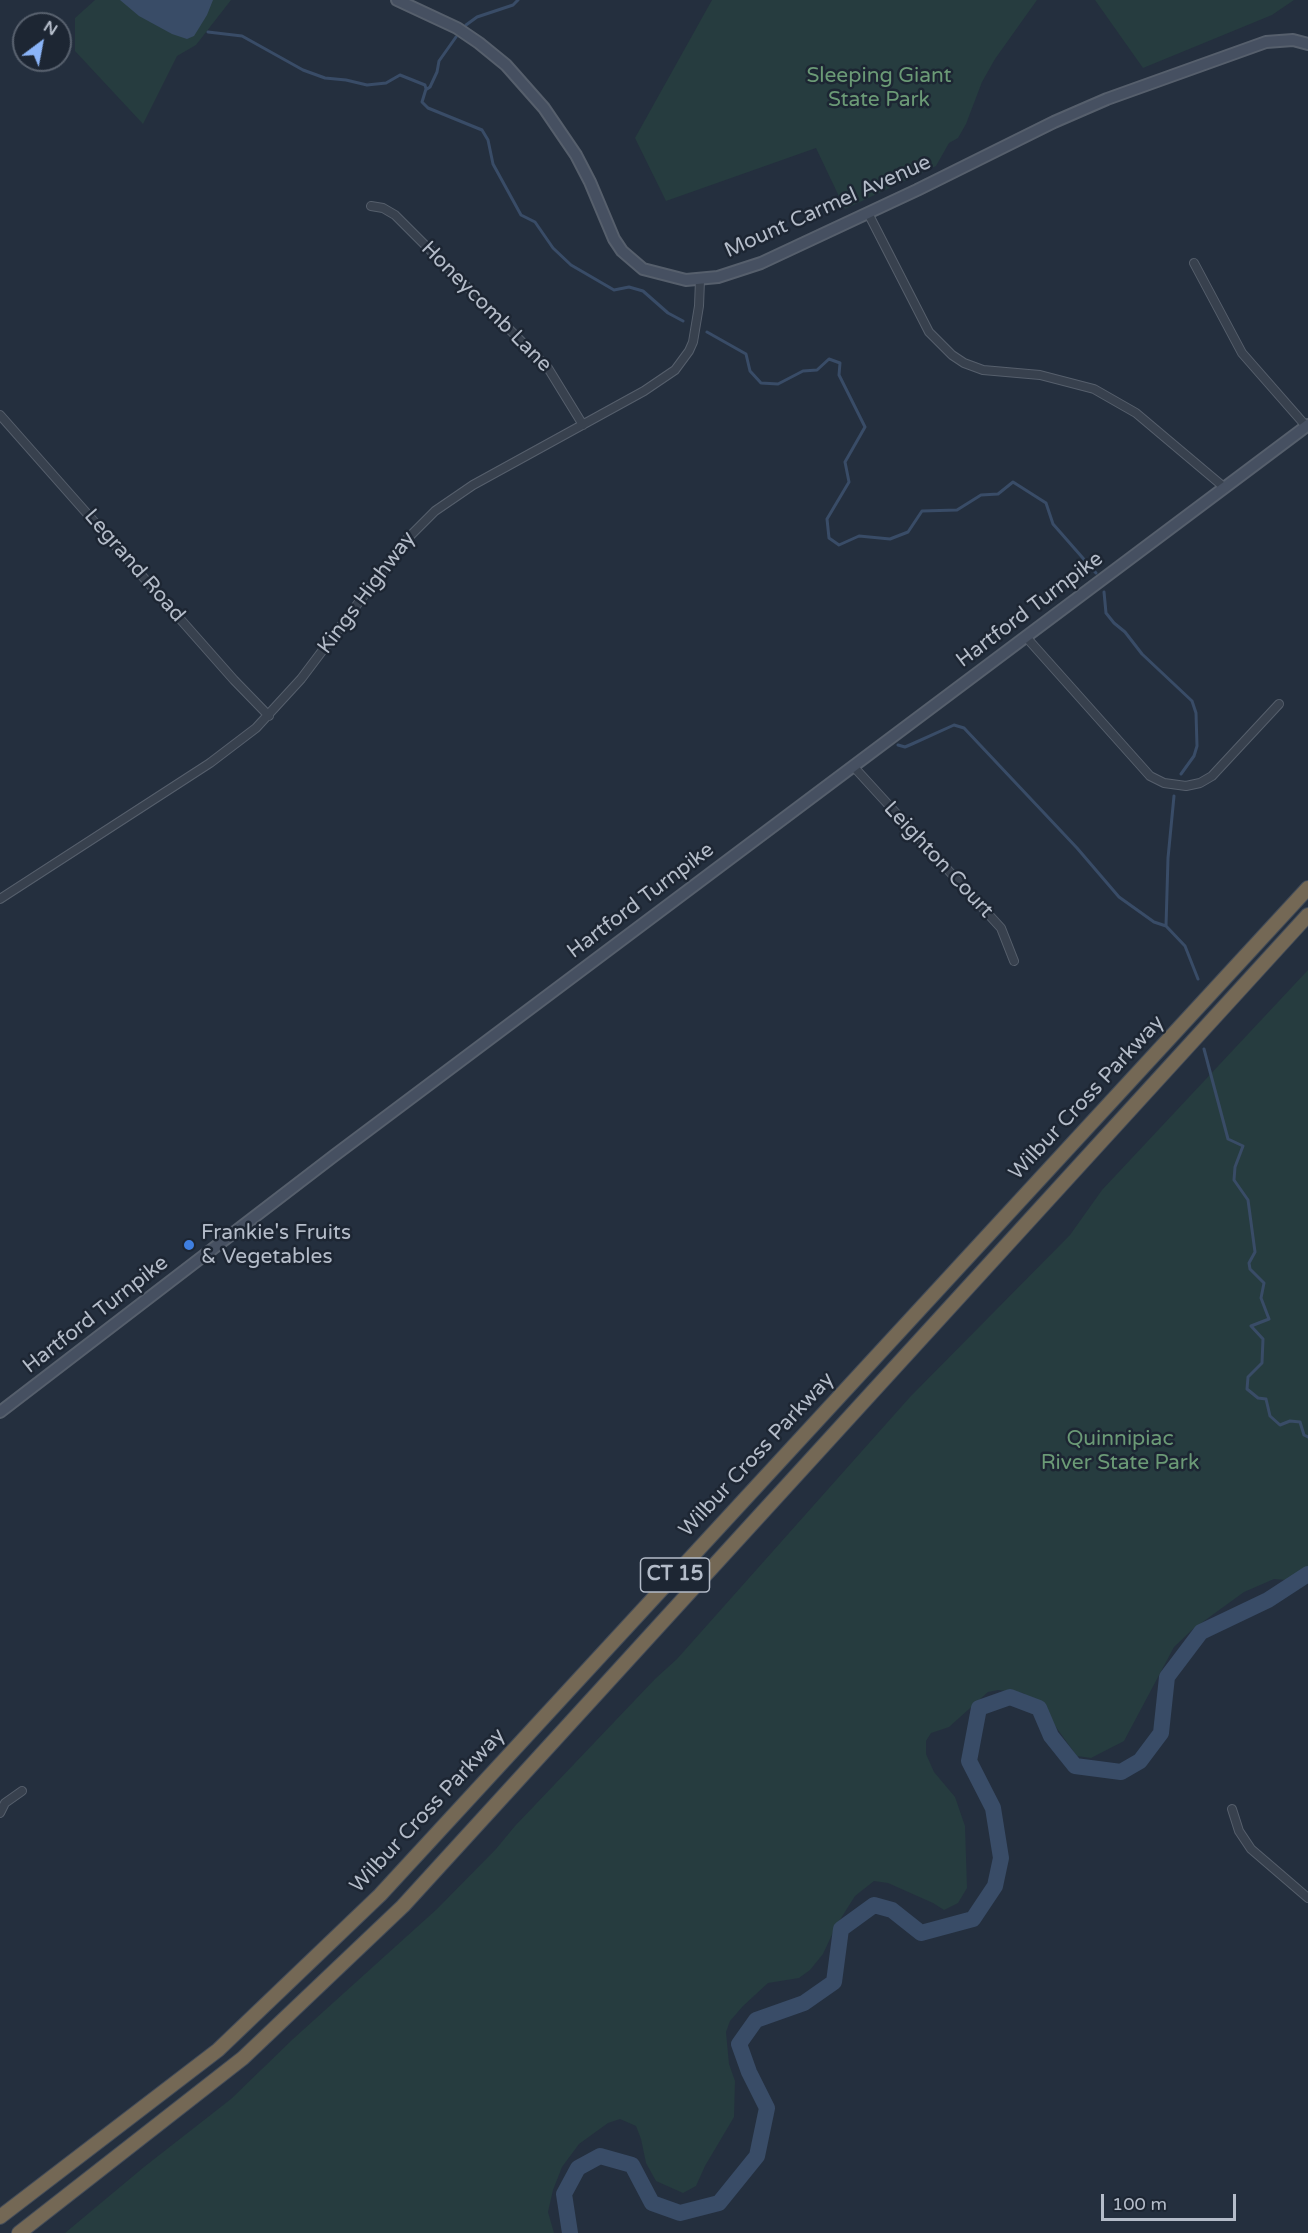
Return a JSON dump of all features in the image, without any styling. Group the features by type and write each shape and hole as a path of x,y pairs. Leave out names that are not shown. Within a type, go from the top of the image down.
{"highway":[{"name":"Wilbur Cross Parkway","path":"0,2217 218,2050 380,1895 1308,888"},
{"name":"Wilbur Cross Parkway","path":"19,2233 243,2058 403,1906 1308,915"}],"main road":[{"name":"Mount Carmel Avenue","path":"397,0 467,35 493,54 530,89 576,155 614,239 629,258 652,272 686,280 700,280 735,272 760,262 1107,99 1266,42 1293,40 1308,44"},
{"name":"Hartford Turnpike","path":"0,1412 335,1155 1307,426"}],"street":[{"name":"Honeycomb Lane","path":"371,206 383,208 395,215 543,362 557,379 583,425"},
{"path":"868,213 929,332 952,355 964,363 983,370 1040,375 1094,389 1136,413 1225,488"},
{"path":"1194,263 1242,352 1307,426"},
{"name":"Kings Highway","path":"0,899 210,763 269,716 301,680 400,547 426,518 459,494 658,383 680,364 689,351 695,332 700,300 700,280"},
{"name":"Legrand Road","path":"0,415 234,680 269,716"},
{"path":"1026,637 1150,776 1164,783 1186,786 1200,783 1212,776 1279,704"},
{"name":"Leighton Court","path":"853,766 1001,928 1014,961"},
{"path":"0,1813 5,1803 21,1791"},
{"path":"1232,1809 1239,1831 1251,1850 1308,1898"}],"green space":[{"path":"95,0 231,0 196,45 177,56 143,124 75,51 75,18"},
{"name":"Sleeping Giant State Park","path":"712,0 1037,0 995,59 982,82 966,124 958,138 949,143 936,166 845,209 816,148 666,201 635,138"},
{"path":"1095,0 1294,0 1272,15 1143,68"},
{"name":"Quinnipiac River State Park","path":"1308,970 1308,1573 1298,1581 1274,1579 1244,1592 1193,1629 1174,1647 1124,1741 1091,1758 1077,1756 1042,1708 1023,1693 998,1690 988,1692 949,1727 931,1733 926,1741 926,1754 934,1772 955,1797 965,1826 967,1888 958,1903 944,1910 888,1883 874,1881 855,1896 836,1926 823,1954 810,1970 799,1978 768,1983 743,2006 730,2021 726,2032 729,2064 735,2081 734,2117 696,2186 683,2193 656,2181 646,2163 636,2126 620,2119 608,2123 579,2144 562,2167 548,2212 554,2233 65,2233 231,2099 293,2039 437,1909 655,1679 677,1659 910,1397 1070,1235 1102,1190"}],"water":[{"path":"120,0 213,0 194,36 187,39 172,34 139,16"}],"waterway":[{"path":"466,25 477,17 513,5 518,0"},
{"path":"208,32 242,36 303,70 325,78 367,85 386,83 400,75 425,85 422,102 428,108 482,130 488,140 493,164 521,215 535,222 553,248 571,265 614,290 629,287 643,291 668,313 683,321"},
{"path":"427,89 437,72 439,61 456,37"},
{"path":"707,332 746,354 750,371 761,383 778,384 803,371 817,370 829,359 840,363 839,375 865,427 845,462 849,482 827,519 829,538 839,545 859,536 890,539 908,532 922,511 957,510 981,495 998,494 1013,482 1046,503 1053,524 1096,573"},
{"path":"1104,592 1106,613 1114,623 1125,632 1142,654 1192,701 1196,713 1197,746 1194,756 1181,774"},
{"path":"898,745 905,747 954,725 964,728 1077,848 1119,897 1154,922 1166,926"},
{"path":"1174,796 1168,858 1166,926 1185,946 1198,979"},
{"path":"1204,1049 1228,1139 1243,1146 1235,1167 1234,1180 1248,1200 1255,1252 1249,1263 1250,1269 1264,1283 1261,1298 1269,1319 1251,1326 1263,1339 1262,1363 1248,1377 1247,1389 1258,1398 1266,1399 1270,1416 1280,1425 1290,1421 1300,1422 1304,1435 1308,1437"},
{"path":"570,2233 564,2194 578,2168 600,2156 632,2165 652,2203 680,2213 719,2203 757,2156 767,2108 749,2072 739,2044 756,2020 804,2003 834,1982 841,1929 874,1905 892,1910 921,1933 973,1919 995,1886 1001,1858 993,1808 969,1761 979,1708 1010,1697 1039,1708 1051,1736 1075,1766 1121,1772 1140,1761 1161,1733 1167,1677 1201,1632 1268,1600 1308,1574"}],"place":[{"name":"Frankie's Fruits & Vegetables","path":"189,1245"}]}
